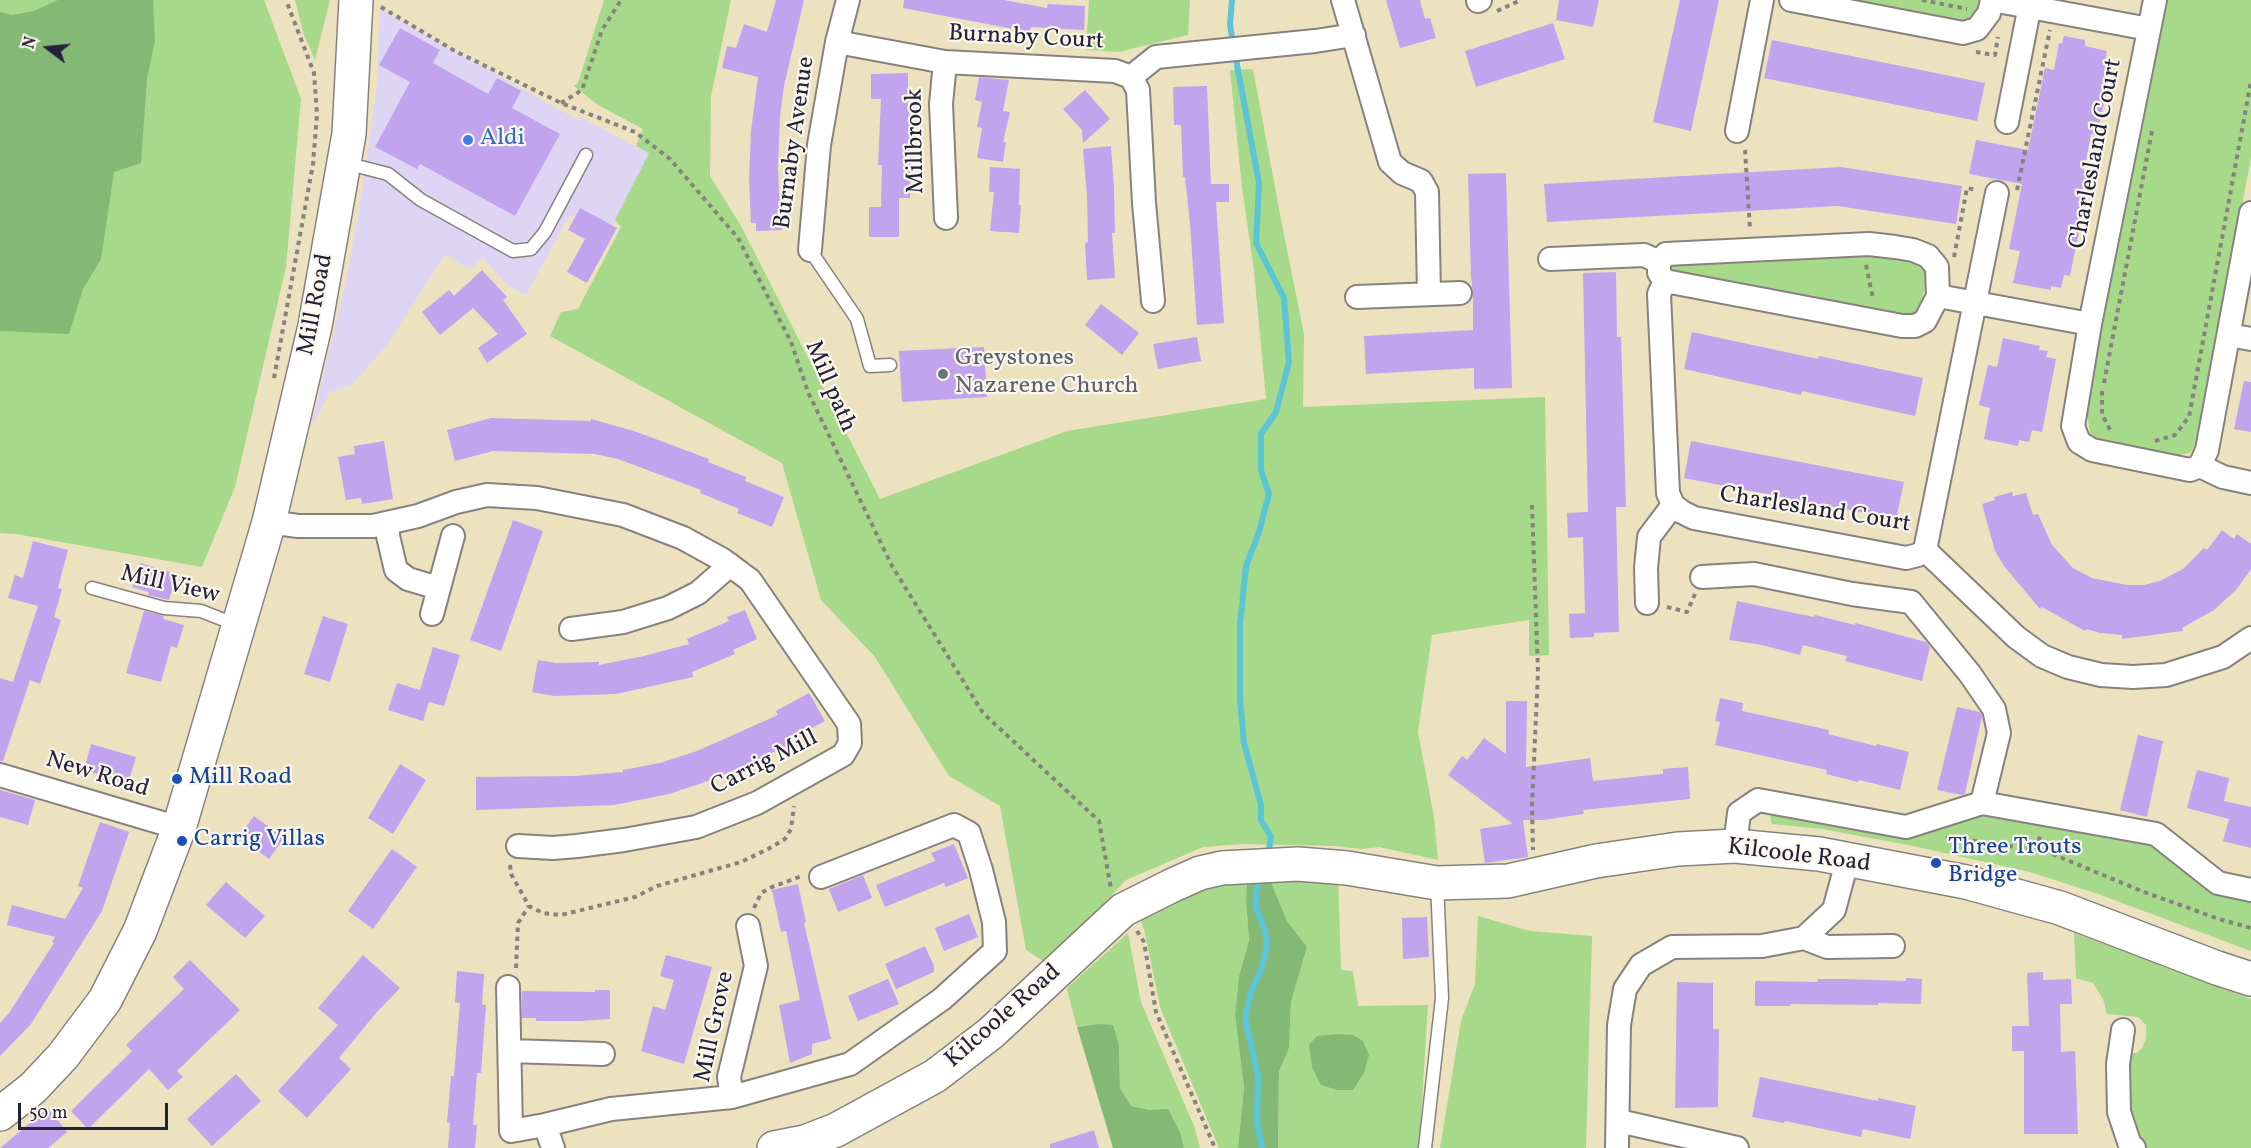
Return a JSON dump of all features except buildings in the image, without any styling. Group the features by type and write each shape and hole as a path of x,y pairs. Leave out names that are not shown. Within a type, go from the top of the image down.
{"main road":[{"name":"Mill Road","path":"0,1114 33,1088 63,1056 105,1000 140,931 179,828 269,522 315,326 349,134 364,2"},
{"name":"Kilcoole Road","path":"774,1148 805,1142 836,1130 935,1076 991,1033 1123,910 1200,873 1222,868 1298,864 1347,868 1437,883 1508,881 1596,861 1666,850 1735,846 1844,859 1966,882 2060,908 2251,979"}],"street":[{"name":"Burnaby Avenue","path":"810,250 819,145 837,42 848,0"},
{"path":"1343,0 1390,162 1402,173 1421,181 1427,192 1429,294"},
{"path":"1737,131 1762,0"},
{"path":"1791,0 1963,33 1977,29 1991,4"},
{"name":"Charlesland Court","path":"2155,0 2090,324 2073,426 2079,442 2092,450 2190,470 2200,466"},
{"path":"2007,122 2030,3"},
{"name":"Charlesland Court","path":"1991,4 2030,3 2055,11 2149,29"},
{"path":"1131,77 1156,57 1354,35"},
{"name":"Burnaby Court","path":"837,42 945,62 1115,71 1131,77 1138,90 1144,203 1153,301"},
{"name":"Millbrook","path":"945,62 941,104 946,218"},
{"name":"Charlesland Court","path":"1673,505 1682,513 1694,518 1906,558 1918,555 1925,550 1975,302 2006,195"},
{"path":"2251,213 2207,450 2200,466 2223,477 2251,483"},
{"path":"1550,258 1644,255 1662,271 1902,326 1915,326 1925,321 1938,296 1937,267 1928,256 1913,250 1869,244 1666,254 1662,271 1659,294 1668,493 1673,505 1649,537 1646,568 1647,603"},
{"path":"1357,297 1460,293"},
{"path":"1938,296 2090,324"},
{"path":"2229,335 2251,339"},
{"name":"Carrig Mill","path":"269,522 298,526 373,526 418,516 456,502 488,495 537,498 623,515 683,538 730,565 750,580 849,724 850,743 843,755 757,803 696,827 577,846 554,848 518,846"},
{"path":"388,522 388,536 396,570 408,579 438,588"},
{"path":"432,614 453,536"},
{"path":"1925,550 2016,637 2042,656 2068,667 2112,676 2166,675 2223,657 2251,638"},
{"path":"571,628 623,622 668,608 698,593 730,565"},
{"path":"1702,577 1754,574 1852,594 1911,602 1970,674 1994,710 1999,733 1982,803"},
{"name":"New Road","path":"0,775 179,828"},
{"path":"1735,846 1739,813 1758,800 1906,827 1982,803 2156,834 2218,883 2251,890"},
{"path":"732,1097 850,1064 942,999 995,951 994,922 969,833 954,825 821,877"},
{"path":"1804,938 1834,910 1844,873 1844,859"},
{"name":"Mill Grove","path":"508,987 511,1131 611,1109 732,1097 729,1077 756,966 748,926"},
{"path":"1617,1148 1619,1025 1625,989 1641,965 1672,947 1762,946 1804,938 1827,947 1893,946"},
{"path":"2124,1030 2118,1064 2119,1112 2130,1145 2134,1148"},
{"path":"510,1051 603,1054"},
{"path":"1619,1121 1737,1148"},
{"path":"545,1125 553,1148"}],"lane":[{"path":"344,160 388,174 421,200 513,251 531,249 545,232 586,155"},
{"path":"810,250 857,319 870,366 890,365"},
{"name":"Mill View","path":"92,588 164,608 201,611 238,625"},
{"path":"1425,1148 1442,998 1437,883"}],"path":[{"path":"272,387 313,164 317,114 314,73 286,0"},
{"path":"561,103 582,90 602,30 621,0"},
{"path":"1922,0 1991,4"},
{"name":"Mill path","path":"364,2 401,18 455,51 561,103 635,132 670,159 738,238 791,342 808,392 892,566 983,713 1099,821 1111,892 1144,942 1156,1012 1215,1148"},
{"path":"2006,195 2055,11"},
{"path":"2151,442 2175,435 2189,417 2251,81"},
{"path":"2116,435 2108,430 2102,414 2102,392 2153,127"},
{"path":"1864,255 1873,300"},
{"path":"1532,505 1538,672 1532,806 1534,875"},
{"path":"1647,603 1687,612 1702,577"},
{"path":"518,846 508,848 512,874 529,906 543,913 561,915 635,897 657,886 750,857 785,839 790,829 794,807 792,784"},
{"path":"1939,817 1946,837 2045,851 2144,892 2219,920 2251,928"},
{"path":"748,926 761,893 803,876 821,877"},
{"path":"508,987 516,974 518,923 529,906"}],"shaded area":[{"path":"380,9 578,120 580,117 649,153 609,233 570,214 526,295 508,286 483,258 470,269 445,255 386,346 352,385 330,392 311,427 347,277 360,204 377,87"}],"green space":[{"path":"0,0 264,0 301,99 286,267 235,487 202,567 0,533"},
{"path":"58,0 153,0 155,41 147,79 141,163 114,172 101,259 83,289 69,334 0,331 0,12 12,15 34,11"},
{"path":"295,0 330,0 315,60 304,35"},
{"path":"604,0 731,0 711,96 710,176 741,226 880,499 1067,431 1266,399 1254,271 1242,187 1230,70 1253,69 1304,334 1303,407 1545,397 1549,655 1529,656 1529,620 1432,635 1418,732 1434,817 1438,860 1379,847 1361,849 1334,846 1243,844 1203,847 1126,880 1048,964 1026,950 1000,806 949,776 875,657 821,600 782,463 550,336 561,312 578,309 621,227 615,220 649,153 636,146 643,129 598,105 574,86 578,83"},
{"path":"1089,0 1190,0 1188,35 1119,52 1086,50"},
{"path":"1842,0 1980,0 1972,20 1958,23"},
{"path":"2166,0 2251,0 2251,158 2197,442 2190,453 2174,456 2098,441 2090,432 2087,415 2088,400"},
{"path":"1882,255 1907,259 1922,266 1927,275 1921,305 1915,313 1909,316 1671,271 1670,267 1677,264"},
{"path":"1768,808 1909,832 2000,810 2156,840 2251,895 2251,951 2098,894 2030,872 1822,829 1772,824"},
{"path":"1247,875 1249,940 1239,976 1235,1015 1244,1087 1238,1148 1219,1148 1160,1007 1145,933 1141,921 1134,914 1149,905"},
{"path":"1247,875 1268,875 1287,921 1307,947 1291,1002 1289,1048 1279,1072 1278,1148 1238,1148 1244,1087 1235,1015 1239,976 1249,940"},
{"path":"1268,875 1338,877 1341,970 1353,971 1358,1006 1428,1005 1419,1148 1278,1148 1279,1072 1289,1048 1291,1002 1307,947 1287,921"},
{"path":"1478,916 1530,931 1592,936 1586,1148 1440,1148 1461,1021 1475,984"},
{"path":"1128,933 1141,1002 1194,1126 1200,1148 1184,1148 1180,1132 1168,1110 1150,1110 1131,1106 1120,1088 1119,1045 1098,1024 1077,1027 1068,987"},
{"path":"2074,933 2251,999 2251,1148 2140,1148 2129,1131 2126,1061 2129,1053 2137,1053 2142,1048 2146,1038 2146,1025 2138,1017 2107,1014 2103,999 2093,983 2076,978"},
{"path":"1098,1024 1113,1025 1119,1045 1120,1088 1131,1106 1150,1110 1168,1109 1180,1132 1184,1148 1113,1148 1077,1027"},
{"path":"1353,1035 1363,1041 1369,1055 1364,1073 1353,1090 1337,1090 1321,1085 1312,1067 1309,1045 1317,1036"}],"waterway":[{"path":"1232,0 1230,24 1233,44"},
{"path":"1235,54 1259,183 1256,243 1284,298 1289,362 1276,412 1261,434 1261,470 1269,494 1259,532 1246,566 1240,625 1240,699 1244,743 1261,805 1261,820 1271,837 1268,855"},
{"path":"1259,875 1255,904 1266,934 1266,951 1251,992 1245,1018 1258,1076 1257,1121 1262,1148"}],"place":[{"name":"Aldi","path":"468,140"},
{"name":"Greystones Nazarene Church","path":"943,374"},
{"name":"Mill Road","path":"177,779"},
{"name":"Carrig Villas","path":"182,841"},
{"name":"Three Trouts Bridge","path":"1936,863"}]}
